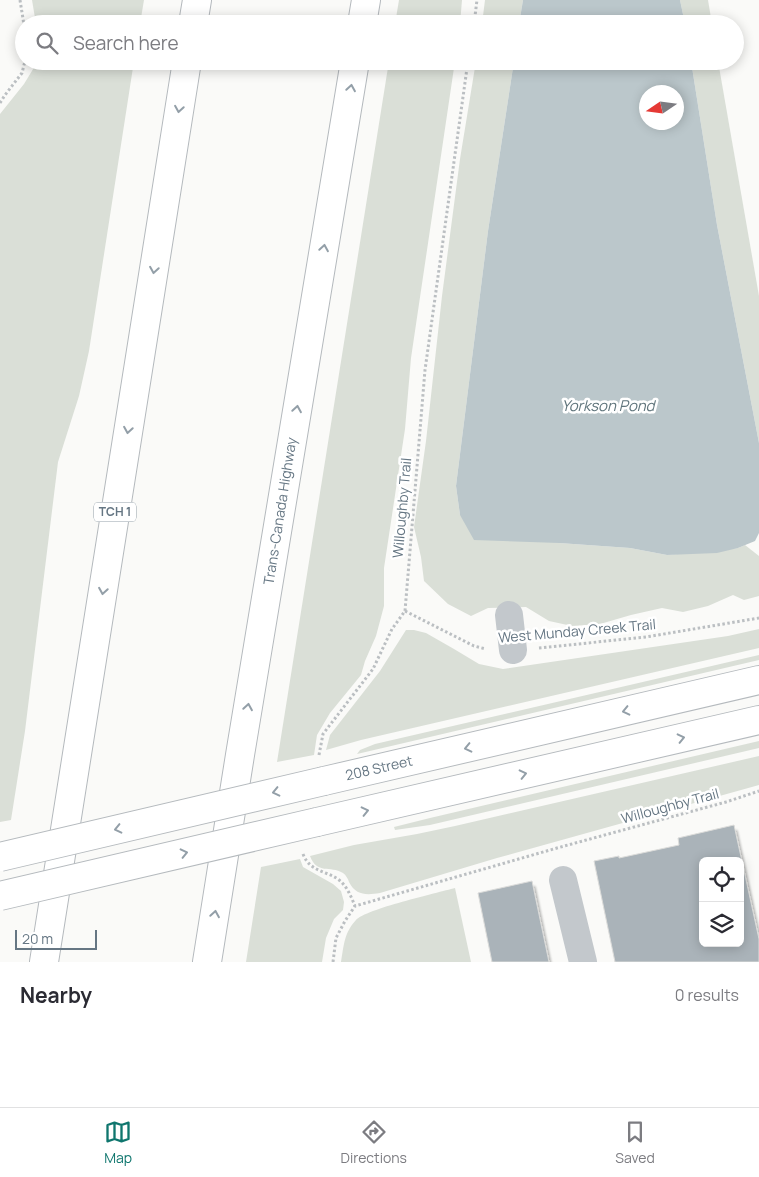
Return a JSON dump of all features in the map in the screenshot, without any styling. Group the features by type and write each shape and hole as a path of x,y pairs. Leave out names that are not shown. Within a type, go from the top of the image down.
{"main road":[{"path":"194,15 197,0"},
{"path":"364,15 366,0"},
{"name":"TCH 1","path":"44,962 186,70"},
{"name":"Trans-Canada Highway","path":"207,962 354,70"},
{"name":"208 Street","path":"0,857 321,772 759,680"},
{"path":"0,896 759,720"}],"lane":[{"path":"509,615 513,650"},
{"path":"563,880 583,962"}],"path":[{"path":"20,0 22,15"},
{"path":"475,15 477,0"},
{"path":"0,103 23,70"},
{"name":"Willoughby Trail","path":"405,612 425,370 467,70"},
{"path":"321,772 323,734 373,669 392,629 405,612"},
{"name":"West Munday Creek Trail","path":"405,612 474,646 496,651 537,649 646,637 759,618"},
{"name":"Willoughby Trail","path":"356,906 726,802 759,791"},
{"path":"302,850 307,862 314,868 336,878 344,884 356,906 336,938 332,962"}],"shaded area":[{"path":"32,0 144,0 142,15 34,15"},
{"path":"399,0 462,0 461,15 396,15"},
{"path":"485,0 523,0 520,15 483,15"},
{"path":"680,0 708,0 710,15 683,15"},
{"path":"33,70 133,70 89,351 79,396 58,462 25,731 11,820 0,822 0,114"},
{"path":"388,70 454,70 411,358 405,429 384,568 384,606 376,636 361,675 330,713 317,735 314,755 277,762"},
{"path":"475,70 513,70 488,231 456,486 460,515 559,543 630,548 667,555 738,548 745,545 759,556 759,596 744,600 733,595 708,606 683,612 662,608 600,624 572,626 549,621 526,607 488,608 471,616 448,604 424,581 414,527 460,159"},
{"path":"692,70 720,70 759,296 759,443 717,225"},
{"path":"759,629 759,648 361,740 326,750 330,735 380,671 406,630 426,633 479,664 503,669 728,636"},
{"path":"759,655 759,660 357,754 360,750 375,744"},
{"path":"759,741 759,748 430,825 395,830 394,827 430,818"},
{"path":"759,756 759,785 497,858 380,893 362,894 358,892 352,887 343,873 316,866 310,856 354,845 455,826"},
{"path":"300,859 303,867 333,884 341,891 344,902 343,910 334,919 326,938 322,962 246,962 261,867"},
{"path":"455,888 471,962 341,962 345,939 349,930 356,920 362,916 387,906"}],"water":[{"path":"523,0 680,0 683,15 520,15"},
{"name":"Yorkson Pond","path":"513,70 692,70 717,225 759,443 759,533 755,541 738,548 717,553 667,555 630,548 474,540 460,515 456,486 488,231"}],"building":[{"path":"734,825 741,857 699,857 699,947 744,947 744,871 759,939 759,962 615,962 594,861 619,856 619,858 679,845 678,838"},
{"path":"532,881 549,962 492,962 478,893"}]}
